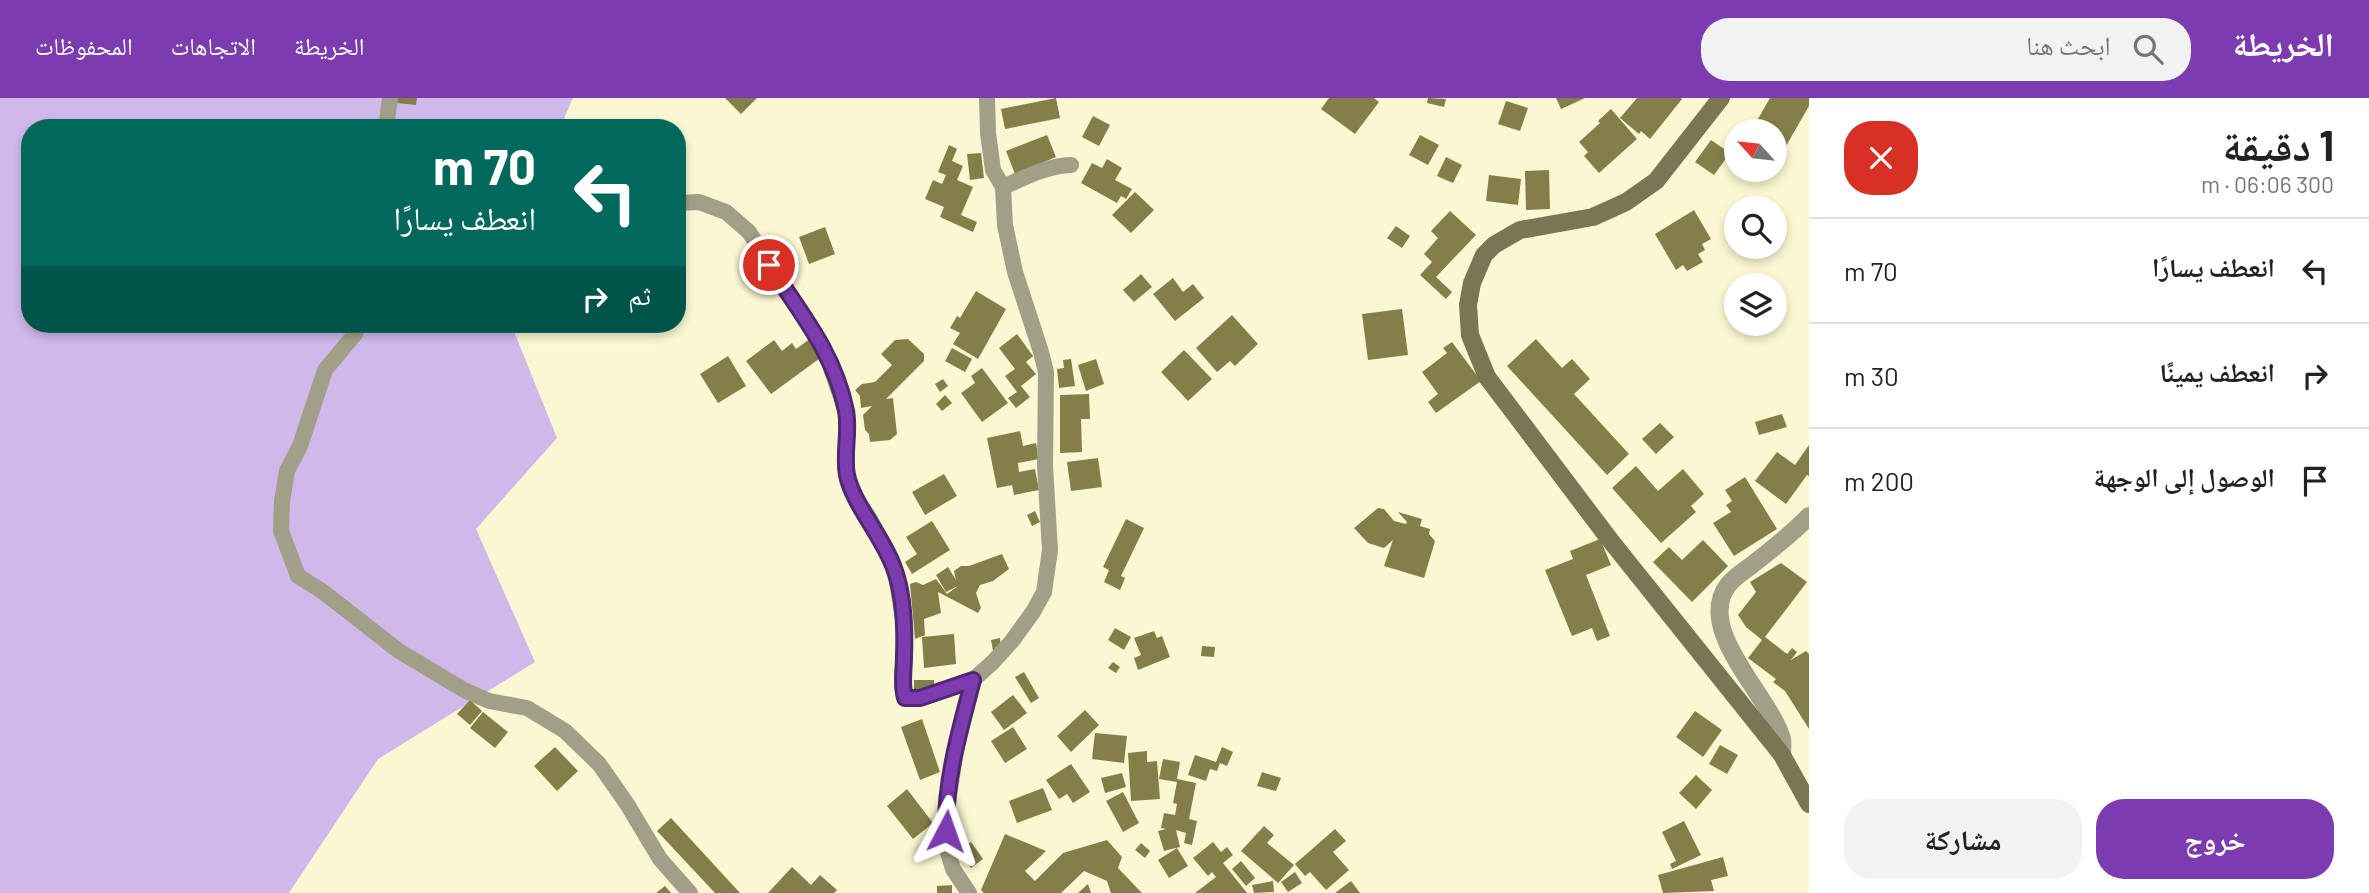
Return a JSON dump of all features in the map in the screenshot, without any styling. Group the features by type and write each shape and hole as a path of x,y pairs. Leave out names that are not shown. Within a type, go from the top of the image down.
{"main road":[{"path":"1721,98 1656,181 1626,202 1594,217 1520,230 1494,244 1480,262 1472,282 1468,305 1470,335 1486,377 1610,540 1782,755 1809,804"}],"street":[{"path":"387,119 390,98"},
{"path":"686,203 699,202 726,212 749,232 824,348 846,412 847,475 855,497 870,519 895,570 905,632 902,686 905,698 920,698 973,680 993,662 1033,612 1044,592 1050,550 1045,466 1046,372 1015,272 1005,225 1003,187 993,170 987,98"},
{"path":"1003,187 1036,172 1071,165"},
{"path":"355,333 325,370 300,446 287,471 281,531 298,576 322,591 399,651 464,690 489,701 527,708 565,731 599,764 660,859 690,893"},
{"path":"1782,755 1783,740 1732,652 1724,633 1721,599 1730,582 1797,529 1809,516"},
{"path":"969,893 949,858 946,846 946,816 958,737 973,680"}],"shaded area":[{"path":"0,98 573,98 564,119 21,119 21,333 515,333 557,438 476,529 535,662 378,759 289,893 0,893"}],"building":[{"path":"397,98 417,98 416,105 397,103"},
{"path":"725,98 757,98 741,114"},
{"path":"1056,98 1060,118 1005,129 1001,109"},
{"path":"1329,98 1374,98 1379,102 1355,134 1321,109"},
{"path":"1428,98 1446,99 1444,107 1427,103"},
{"path":"1556,98 1585,98 1561,109"},
{"path":"1637,98 1682,99 1650,139 1641,131 1639,134 1620,118"},
{"path":"1770,98 1809,98 1809,106 1787,144 1787,119 1758,119"},
{"path":"1506,101 1528,108 1520,131 1498,124"},
{"path":"1611,109 1637,139 1599,173 1584,156 1588,152 1579,142"},
{"path":"1093,116 1110,125 1099,146 1082,137"},
{"path":"1047,135 1056,157 1015,174 1006,151"},
{"path":"1420,135 1439,145 1428,165 1409,155"},
{"path":"1711,140 1724,149 1724,161 1714,175 1695,162"},
{"path":"949,145 957,149 952,161 963,166 957,180 973,187 961,215 977,222 973,232 940,217 944,207 925,199 933,180 942,184 946,175 938,172"},
{"path":"981,153 984,178 970,180 967,154"},
{"path":"1446,157 1462,165 1453,183 1437,176"},
{"path":"1107,159 1122,168 1115,180 1132,189 1126,199 1121,196 1117,203 1081,183 1092,163 1102,168"},
{"path":"1549,170 1550,209 1526,210 1525,171"},
{"path":"1489,175 1521,179 1518,205 1486,201"},
{"path":"1135,192 1154,210 1131,233 1112,215"},
{"path":"1694,210 1711,239 1702,244 1705,250 1698,254 1703,262 1687,271 1683,265 1676,270 1655,234"},
{"path":"1450,211 1476,235 1436,277 1452,292 1446,299 1420,275 1432,262 1424,254 1438,238 1431,231"},
{"path":"1396,226 1410,236 1402,248 1387,238"},
{"path":"825,227 835,254 809,264 799,237"},
{"path":"1141,274 1152,287 1134,302 1123,290"},
{"path":"1173,278 1183,292 1193,284 1204,298 1175,321 1153,294"},
{"path":"976,291 1006,309 978,359 953,344 960,333 950,328 957,316 960,318"},
{"path":"1402,309 1408,355 1368,360 1362,314"},
{"path":"1232,315 1258,344 1235,366 1230,361 1217,372 1196,348"},
{"path":"1017,334 1033,356 1026,362 1036,374 1021,386 1030,397 1016,408 1008,398 1017,392 1005,376 1015,369 999,348"},
{"path":"811,338 823,356 771,394 746,361 774,340 782,351 792,343 796,349"},
{"path":"908,339 924,354 924,361 886,399 893,398 897,434 890,440 870,442 863,415 872,406 861,408 860,396 855,390 862,384 875,382 892,365 881,354 895,340"},
{"path":"1536,339 1562,368 1572,359 1590,379 1574,394 1629,454 1607,475 1507,366"},
{"path":"1452,342 1481,381 1436,413 1428,402 1438,394 1422,372 1447,353 1443,348"},
{"path":"952,348 972,359 965,372 945,361"},
{"path":"1184,350 1212,379 1188,401 1161,372"},
{"path":"728,356 746,386 718,403 700,374"},
{"path":"1071,359 1075,386 1059,388 1057,369 1064,368 1063,360"},
{"path":"1096,359 1104,384 1086,391 1078,365"},
{"path":"982,368 1008,403 982,422 961,393 975,383 971,376"},
{"path":"943,379 948,386 940,392 935,384"},
{"path":"1089,394 1090,419 1081,419 1082,452 1060,453 1060,395"},
{"path":"945,395 952,403 942,411 936,404"},
{"path":"1782,414 1787,427 1759,435 1755,422"},
{"path":"1660,423 1674,437 1656,454 1642,439"},
{"path":"1020,431 1023,446 1036,443 1039,459 1018,463 1019,472 1035,469 1039,490 1014,495 1012,485 997,488 987,438"},
{"path":"1809,445 1809,476 1807,475 1786,504 1755,481 1777,452 1795,465"},
{"path":"1098,458 1102,487 1071,491 1067,462"},
{"path":"1636,466 1658,491 1683,469 1704,494 1691,506 1696,512 1661,543 1612,488"},
{"path":"944,474 957,496 925,515 912,492"},
{"path":"1745,477 1777,529 1734,556 1713,523 1731,512 1726,505 1732,501 1725,490"},
{"path":"1378,508 1384,509 1394,521 1406,524 1398,512 1422,519 1420,526 1430,529 1429,534 1435,541 1424,578 1384,566 1393,540 1384,548 1368,543 1354,528"},
{"path":"1035,511 1040,522 1032,526 1027,515"},
{"path":"1126,519 1144,528 1121,576 1125,578 1120,590 1104,582 1109,570 1103,567"},
{"path":"932,521 950,550 912,574 905,562 917,554 906,537"},
{"path":"1600,539 1611,565 1586,575 1610,636 1597,641 1592,628 1572,636 1545,570 1573,559 1570,551"},
{"path":"1703,540 1728,566 1692,602 1653,562 1669,547 1682,560"},
{"path":"1002,554 1009,569 993,581 980,585 976,593 981,608 978,613 938,592 941,613 924,619 925,635 915,639 910,584 916,582 923,585 936,579 947,594 958,586 946,592 936,575 948,567 956,580 954,571 961,566 969,566"},
{"path":"1781,563 1807,582 1765,637 1787,654 1792,648 1797,652 1791,660 1806,651 1809,654 1809,729 1785,691 1773,682 1776,679 1748,658 1762,640 1746,627 1738,615 1756,592 1750,582"},
{"path":"1115,628 1131,637 1124,650 1108,640"},
{"path":"1154,631 1157,638 1162,636 1170,657 1138,670 1134,658 1141,655 1134,638"},
{"path":"954,634 956,664 924,668 922,637"},
{"path":"1000,638 1001,650 993,651 991,640"},
{"path":"1202,646 1215,647 1214,657 1201,656"},
{"path":"1113,662 1120,667 1116,673 1108,668"},
{"path":"1024,672 1039,698 1031,703 1015,677"},
{"path":"914,680 934,680 934,691 914,690"},
{"path":"1013,695 1027,713 1004,730 991,712"},
{"path":"470,700 482,711 470,725 457,714"},
{"path":"1085,710 1099,725 1071,752 1057,736"},
{"path":"1695,711 1722,730 1703,757 1676,737"},
{"path":"483,712 508,732 495,748 470,728"},
{"path":"922,719 940,772 920,780 901,727"},
{"path":"1013,727 1027,749 1005,763 991,741"},
{"path":"1095,733 1127,736 1124,763 1092,759"},
{"path":"1720,745 1738,755 1727,774 1709,764"},
{"path":"555,747 578,771 557,791 534,766"},
{"path":"1222,747 1233,752 1227,766 1220,763 1217,771 1210,769 1206,781 1188,775 1195,755 1216,762"},
{"path":"1147,751 1147,762 1157,761 1160,799 1131,801 1128,753"},
{"path":"1163,759 1180,762 1177,779 1196,783 1189,819 1197,821 1192,845 1184,843 1186,833 1176,830 1180,847 1164,851 1158,831 1166,829 1161,828 1164,813 1175,815 1177,804 1173,803 1177,782 1159,779"},
{"path":"1071,764 1090,792 1073,803 1067,794 1059,799 1046,780"},
{"path":"1262,772 1281,778 1276,791 1257,786"},
{"path":"1122,773 1126,787 1105,793 1101,778"},
{"path":"1696,775 1712,790 1696,809 1679,793"},
{"path":"1043,788 1052,810 1017,823 1009,801"},
{"path":"907,789 933,823 913,839 887,806"},
{"path":"1123,792 1139,823 1123,832 1106,801"},
{"path":"671,818 740,893 715,893 657,831"},
{"path":"1684,821 1701,855 1672,869 1670,864 1676,861 1662,832"},
{"path":"1264,826 1274,835 1267,843 1294,865 1278,883 1241,851"},
{"path":"1335,829 1346,841 1333,852 1349,870 1326,890 1310,872 1305,876 1295,864"},
{"path":"1005,834 1046,851 1025,871 1035,881 1063,853 1107,840 1122,857 1118,868 1142,893 1111,893 1107,881 1084,871 1061,893 984,893 981,890"},
{"path":"971,842 983,859 971,868 958,851"},
{"path":"1213,842 1221,852 1227,847 1233,855 1223,863 1247,893 1195,893 1216,877 1212,872 1208,876 1193,858"},
{"path":"1141,843 1150,851 1145,858 1135,850"},
{"path":"1177,848 1188,866 1169,878 1158,860"},
{"path":"1723,857 1728,876 1711,880 1714,891 1663,893 1658,875"},
{"path":"1241,861 1255,878 1246,886 1232,869"},
{"path":"792,867 811,885 820,875 837,890 834,893 768,893"},
{"path":"1295,872 1302,883 1288,892 1281,882"},
{"path":"1273,881 1274,892 1254,893 1252,885"},
{"path":"1351,881 1360,893 1335,893"},
{"path":"1088,884 1091,893 1078,893"},
{"path":"952,885 952,893 937,893 937,886"},
{"path":"665,886 671,893 656,893"}],"route":[{"path":"769,265 811,326 835,373 846,412 847,475 855,497 870,519 895,570 905,632 902,686 905,698 920,698 973,680 952,770 946,831"}]}
